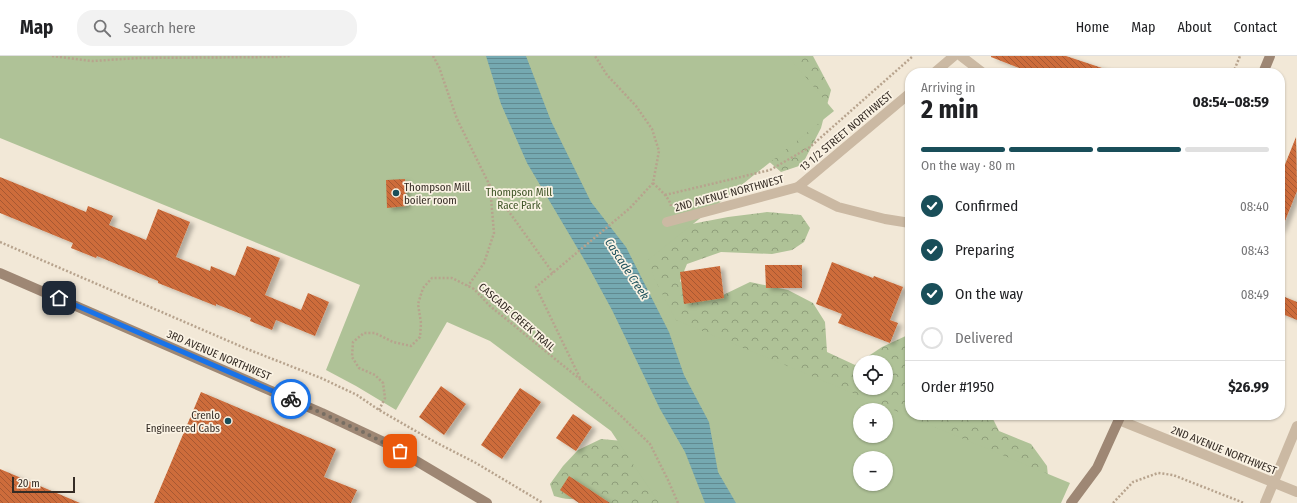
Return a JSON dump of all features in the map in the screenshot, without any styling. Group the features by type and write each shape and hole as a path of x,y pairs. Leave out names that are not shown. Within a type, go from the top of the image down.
{"main road":[{"path":"1264,68 1270,56"},
{"name":"3RD AVENUE NORTHWEST","path":"0,273 322,413 386,443 487,503"},
{"path":"1071,503 1097,468 1119,420"}],"street":[{"path":"940,68 954,56"},
{"path":"961,56 977,68"},
{"name":"13 1/2 STREET NORTHWEST","path":"798,187 905,97"},
{"name":"2ND AVENUE NORTHWEST","path":"670,221 798,187 838,207 885,219 905,222"},
{"name":"2ND AVENUE NORTHWEST","path":"1125,420 1297,492"},
{"path":"1265,503 1297,426"}],"path":[{"path":"52,56 92,61 139,58 290,56"},
{"path":"433,56 439,67 457,119 488,182 553,273"},
{"path":"581,380 536,287 630,208 653,184 659,151 652,129 636,106 607,75 595,56"},
{"path":"665,195 770,170 810,147 912,56"},
{"path":"1235,68 1240,56"},
{"path":"468,286 484,263 494,233 488,182"},
{"path":"653,184 671,203 670,221"},
{"path":"0,242 247,349 321,378 357,395 379,410 435,442 476,463 543,503"},
{"name":"CASCADE CREEK TRAIL","path":"379,410 384,398 383,384 375,375 359,368 352,357 353,342 364,333 375,334 393,342 411,346 420,337 421,323 418,304 423,288 432,278 452,278 474,289 490,306 581,380 650,444 678,503"},
{"path":"1113,503 1133,482 1158,473 1173,475 1244,503"}],"green space":[{"name":"Thompson Mill Race Park","path":"0,56 788,56 834,111 648,260 654,278 676,320 853,393 853,395 857,395 877,403 853,403 853,443 893,443 893,410 905,415 905,420 918,420 1070,483 1061,503 659,503 611,431 490,341 447,322 396,410 326,370 360,285 0,138"},
{"path":"745,56 813,56 831,90 821,128 802,165 781,172 757,151"},
{"path":"767,212 801,215 810,228 804,242 792,250 772,254 721,252 687,264 680,281 694,298 719,297 750,282 788,290 813,303 825,322 827,352 853,364 853,395 893,395 893,355 870,355 882,347 905,336 905,420 994,420 999,431 1031,444 1047,466 1050,497 1046,503 725,503 636,284 649,251 676,227 728,217"},
{"path":"601,439 623,441 671,503 609,503 596,497 570,499 554,496 550,484 563,466 578,450"}],"water":[{"name":"Cascade Creek","path":"486,56 526,56 551,121 591,202 626,247 669,332 684,375 709,422 718,472 736,503 705,503 685,452 660,409 612,310 588,266 527,163 501,104"}],"building":[{"path":"1066,56 1102,68 1019,68 991,57"},
{"path":"1296,137 1297,191 1285,221 1285,164"},
{"path":"0,177 86,212 88,206 113,216 109,225 146,240 158,209 190,222 176,257 210,271 211,266 235,276 247,246 280,258 265,295 301,310 308,293 329,302 315,336 276,320 272,330 250,321 251,318 158,283 158,281 97,256 96,258 71,248 73,243 0,213"},
{"name":"Thompson Mill boiler room","path":"405,179 406,206 387,208 386,180"},
{"path":"832,262 873,278 874,276 903,287 890,320 898,323 890,343 838,323 842,314 816,304"},
{"path":"765,265 802,265 802,288 766,288"},
{"path":"720,266 724,298 684,304 680,272"},
{"path":"1285,297 1297,302 1297,320 1285,315"},
{"path":"441,386 466,404 444,435 419,417"},
{"path":"520,388 541,402 502,459 481,445"},
{"name":"Crenlo Engineered Cabs","path":"201,392 336,449 324,477 357,490 351,503 154,503"},
{"path":"573,414 592,427 576,451 556,438"},
{"path":"0,469 80,503 0,503"},
{"path":"569,476 610,503 579,503 560,490"}],"way so far":[{"path":"291,399 361,431 400,451"}],"place":[{"name":"Thompson Mill boiler room","path":"396,193"},
{"name":"Crenlo Engineered Cabs","path":"228,421"}],"route":[{"path":"59,298 291,399"}]}
